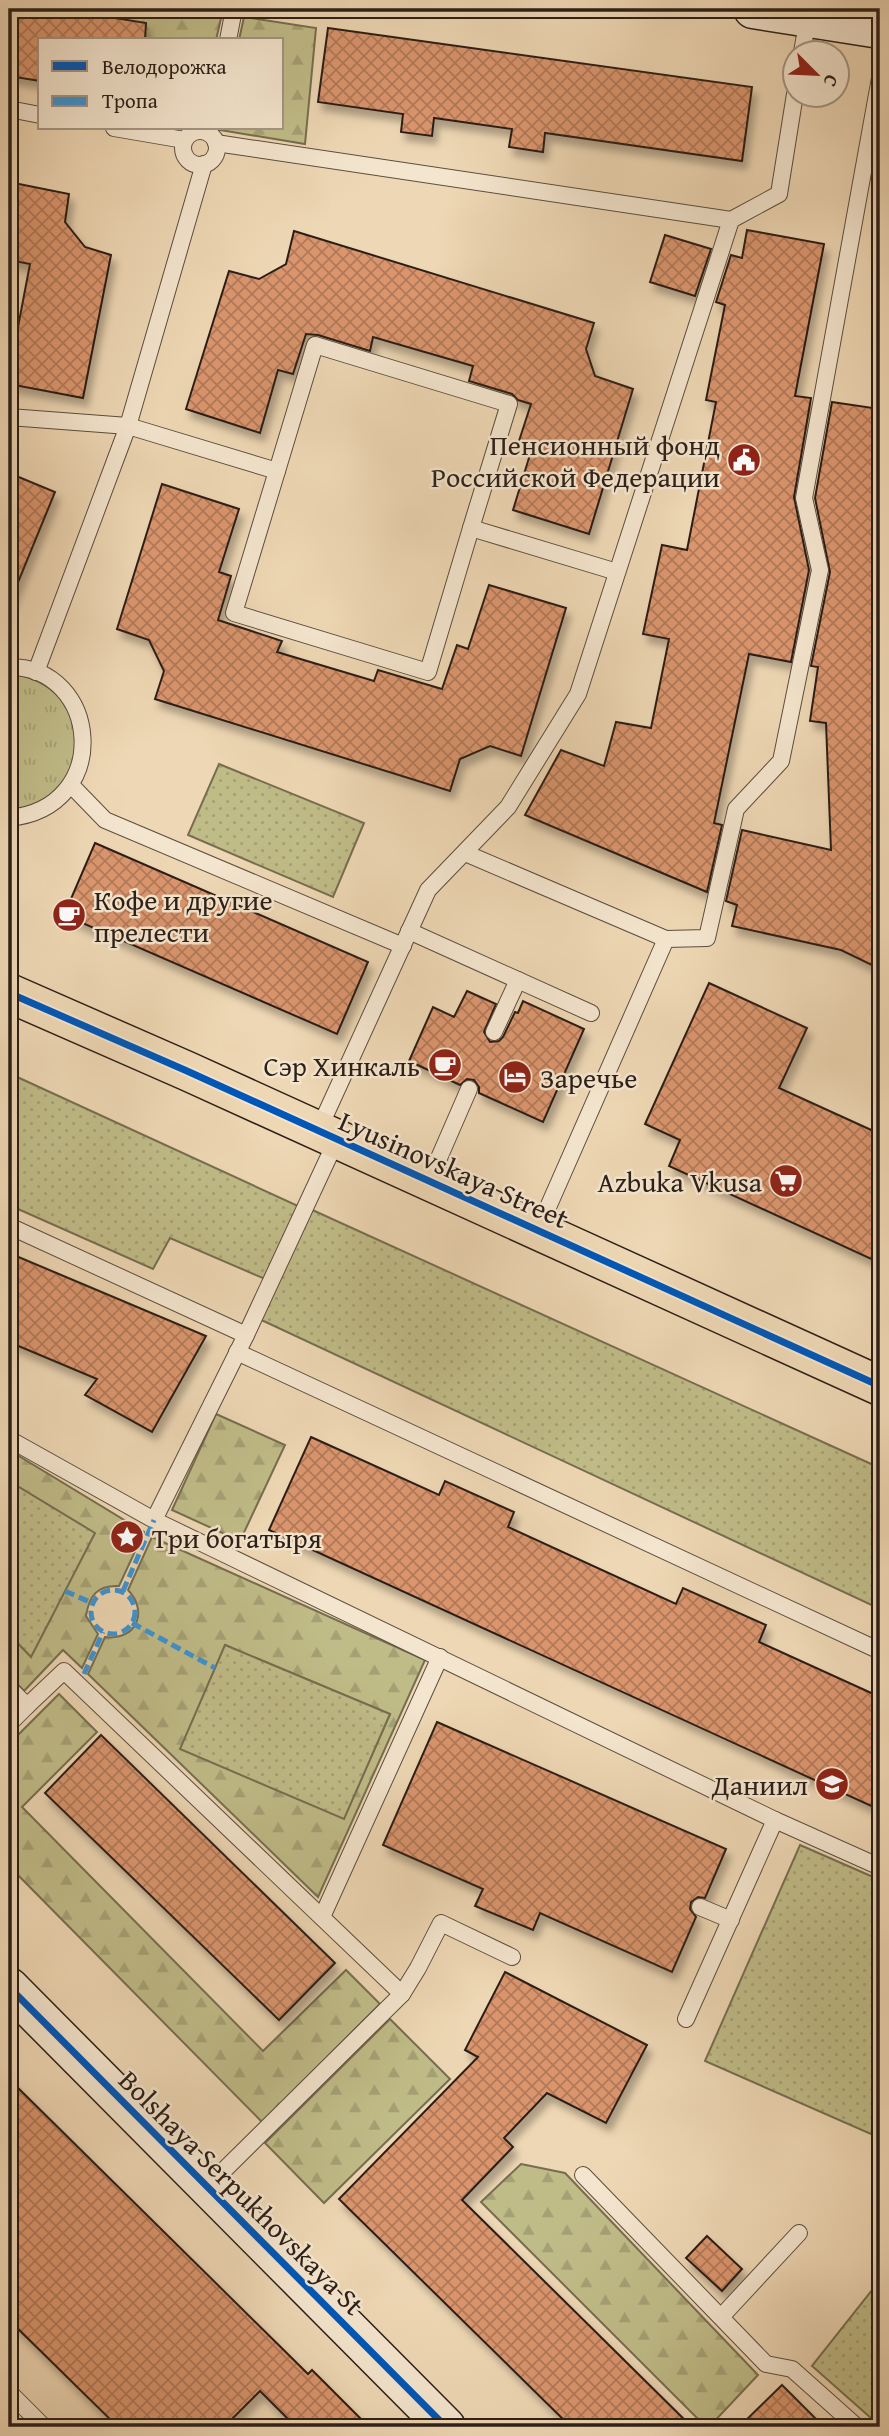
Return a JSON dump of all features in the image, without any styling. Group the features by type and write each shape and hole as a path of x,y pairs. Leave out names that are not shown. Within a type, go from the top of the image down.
{"main road":[{"name":"Lyusinovskaya Street","path":"11,998 328,1135 880,1385"}],"street":[{"path":"753,9 805,35 880,29"},
{"name":"Bolshaya Serpukhovskaya St","path":"9,1987 446,2427"}],"lane":[{"path":"228,38 233,9"},
{"path":"465,853 666,939 707,938 736,809 781,761 820,570 804,498 880,78"},
{"path":"212,135 214,159 204,164 194,164 185,157 184,140 188,135 199,131 731,220 779,194 793,108"},
{"path":"9,109 38,115"},
{"path":"126,130 184,140"},
{"path":"36,672 128,426 204,164"},
{"path":"154,1520 246,1335 402,946 428,890 508,807 578,694 731,220"},
{"path":"315,345 509,404 471,528 428,672 234,613 315,345"},
{"path":"9,417 128,426 277,471"},
{"path":"471,528 617,572"},
{"path":"9,667 36,672 55,684 70,700 80,720 84,743 80,764 71,785 54,802 33,814 9,818"},
{"path":"71,785 104,820 402,946"},
{"path":"409,931 591,1013"},
{"path":"538,1230 666,939"},
{"path":"494,1032 518,980"},
{"path":"429,1181 469,1089"},
{"path":"9,1226 246,1335"},
{"path":"237,1352 880,1651"},
{"path":"9,1439 154,1520 880,1867"},
{"path":"322,1917 440,1657"},
{"path":"9,1724 64,1671 402,1994"},
{"path":"9,1688 27,1706"},
{"path":"686,2019 775,1819"},
{"path":"701,1907 731,1920"},
{"path":"207,2187 402,1994 441,1923 512,1957"},
{"path":"583,2175 766,2364 792,2370 857,2427"},
{"path":"721,2317 799,2233"},
{"path":"9,2392 44,2427"}],"green space":[{"path":"113,9 191,9 222,14 216,38 109,38"},
{"path":"244,17 316,28 305,144 220,130 284,130 284,38 239,38"},
{"path":"9,673 39,682 61,698 73,719 78,742 73,765 60,786 39,802 9,811"},
{"path":"219,764 364,823 333,897 188,835"},
{"path":"15,1076 298,1206 265,1279 170,1238 153,1269 9,1205 9,1085"},
{"path":"308,1208 880,1468 880,1609 257,1318"},
{"path":"216,1414 285,1445 240,1541 172,1510"},
{"path":"9,1450 144,1532 119,1586 105,1587 95,1593 89,1603 86,1616 98,1634 82,1668 63,1650 24,1691 9,1675 9,1634 31,1656 94,1533 9,1481"},
{"path":"9,1481 95,1533 31,1657 9,1634"},
{"path":"152,1537 425,1660 318,1897 88,1674 105,1637 125,1634 136,1623 138,1607 128,1590","holes":["225,1645 390,1714 344,1818 181,1749"]},
{"path":"225,1645 390,1714 344,1819 180,1749"},
{"path":"59,1694 97,1732 22,1807 263,2051 346,1970 380,2004 262,2122 9,1866 9,1744"},
{"path":"800,1845 880,1880 880,2138 705,2061"},
{"path":"390,2019 450,2079 324,2203 265,2143"},
{"path":"521,2164 565,2173 758,2375 709,2427 706,2427 481,2202"},
{"path":"880,2280 880,2426 812,2366"}],"building":[{"path":"9,9 60,9 146,23 145,38 38,38 38,81 9,76"},
{"path":"328,28 752,87 742,161 545,133 543,152 509,147 512,129 434,118 432,136 401,132 403,114 318,102"},
{"path":"9,182 69,194 65,222 85,247 111,255 83,398 9,384 30,264 9,260"},
{"path":"747,230 824,244 795,396 811,398 794,497 809,570 791,662 749,654 714,823 722,825 707,892 525,815 561,750 604,766 616,722 651,728 669,639 643,634 662,545 687,550 716,402 706,400 725,305 716,302 731,255 742,258"},
{"path":"294,231 594,323 586,349 595,376 633,389 589,534 513,510 532,448 518,444 531,404 518,400 512,394 469,381 473,366 373,337 370,351 318,335 306,334 293,374 278,370 260,433 186,409 229,271 259,279 286,264"},
{"path":"665,235 711,249 695,296 650,282"},
{"path":"832,402 880,409 880,969 841,950 732,926 737,905 726,901 742,830 831,850 826,723 810,721 818,667 811,666 830,572 815,498"},
{"path":"9,473 55,492 10,602 9,601"},
{"path":"162,484 239,509 219,572 231,576 218,620 282,641 277,652 374,681 378,670 442,689 457,645 468,649 489,585 566,608 521,756 490,746 460,759 450,791 155,699 164,671 149,640 117,629"},
{"path":"95,843 368,962 337,1034 64,915"},
{"path":"709,983 807,1028 779,1088 880,1134 880,1263 669,1166 680,1140 645,1124"},
{"path":"467,991 496,1004 484,1032 490,1042 499,1041 503,1037 523,1001 584,1029 543,1122 479,1093 479,1087 474,1080 467,1079 460,1085 409,1061 433,1007 454,1017"},
{"path":"9,1253 206,1336 152,1432 85,1395 97,1379 9,1342"},
{"path":"311,1437 439,1495 445,1481 514,1512 508,1527 676,1604 683,1588 766,1625 759,1642 880,1697 880,1810 269,1530"},
{"path":"437,1722 726,1849 705,1898 698,1897 691,1902 690,1909 696,1917 672,1972 540,1913 533,1930 475,1906 483,1889 383,1845"},
{"path":"101,1735 335,1963 279,2020 45,1793"},
{"path":"505,1972 647,2045 606,2123 547,2093 504,2138 513,2147 462,2200 692,2427 571,2427 339,2199 478,2057 465,2050"},
{"path":"9,2079 308,2374 312,2370 369,2427 296,2427 260,2391 224,2427 118,2427 9,2320"},
{"path":"707,2236 742,2269 722,2291 686,2258"},
{"path":"782,2385 824,2427 739,2427"}],"marked path":[{"path":"123,1591 154,1520"},
{"path":"113,1590 122,1591 129,1596 134,1603 135,1612 134,1621 129,1628 122,1633 113,1634 104,1633 97,1628 92,1621 91,1612 92,1603 97,1596 104,1591 113,1590"},
{"path":"65,1591 92,1603"},
{"path":"132,1623 215,1668"},
{"path":"84,1674 103,1632"}],"cycle path":[{"path":"9,993 187,1071 880,1386"},
{"path":"9,1987 446,2427"}],"place":[{"name":"Пенсионный фонд Российской Федерации","path":"744,460"},
{"name":"Кофе и другие прелести","path":"69,915"},
{"name":"Сэр Хинкаль","path":"445,1065"},
{"name":"Заречье","path":"515,1077"},
{"name":"Azbuka Vkusa","path":"786,1181"},
{"name":"Три богатыря","path":"127,1537"},
{"name":"Даниил","path":"832,1784"}]}
